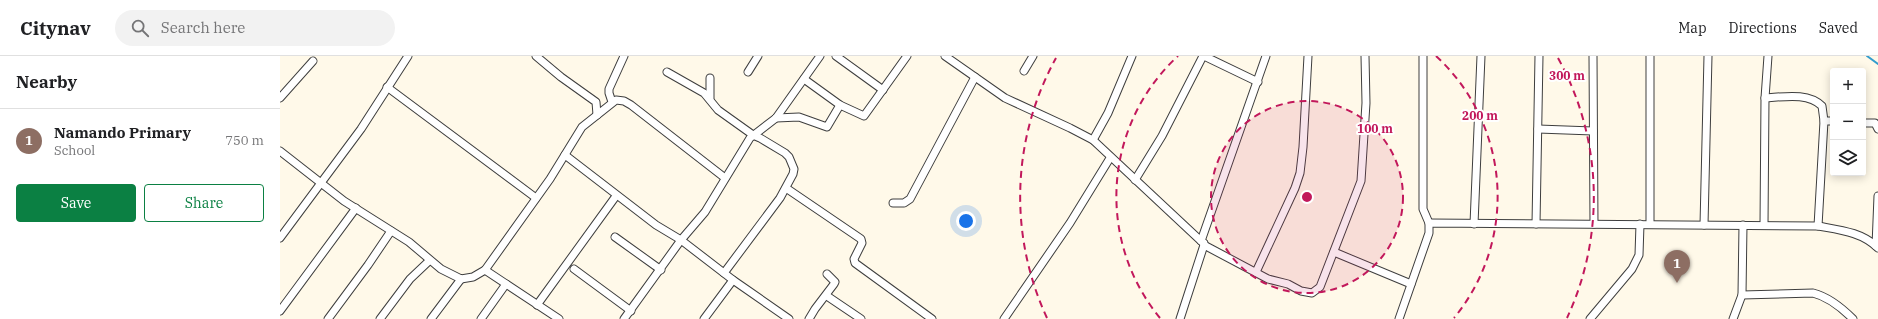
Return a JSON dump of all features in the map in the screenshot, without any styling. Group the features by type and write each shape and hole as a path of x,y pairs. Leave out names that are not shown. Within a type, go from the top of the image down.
{"street":[{"path":"280,238 361,129 408,56"},
{"path":"536,56 561,77 596,102 597,115"},
{"path":"612,102 609,93 610,89 624,56"},
{"path":"748,72 758,56"},
{"path":"624,319 681,240 705,212 753,135 776,118 820,56"},
{"path":"836,56 883,90"},
{"path":"804,79 840,105 864,116 907,56"},
{"path":"945,56 1005,98 1093,140 1110,158 1203,243 1268,280 1288,284 1301,292 1312,293 1320,287 1361,181 1366,102 1365,56"},
{"path":"1024,71 1033,56"},
{"path":"1093,140 1108,113 1132,56"},
{"path":"1135,180 1162,136 1204,56 1258,82"},
{"path":"1180,319 1203,243 1266,56"},
{"path":"1256,272 1295,188 1300,173 1303,147 1308,56"},
{"path":"1401,318 1429,233 1430,223 1423,209 1423,56"},
{"path":"1474,224 1481,56"},
{"path":"1536,224 1539,56"},
{"path":"1593,56 1594,224"},
{"path":"1650,56 1650,224"},
{"path":"1704,226 1708,56"},
{"path":"1764,225 1765,98 1768,56"},
{"path":"280,98 313,61"},
{"path":"667,72 710,98 718,110 753,135 789,157 794,169 786,188 724,273"},
{"path":"893,203 904,203 910,199 975,77"},
{"path":"710,78 710,98"},
{"path":"387,87 536,198"},
{"path":"1765,98 1804,97 1814,100 1822,106 1824,121 1818,226"},
{"path":"280,152 314,176 321,184 415,247 429,261 461,279 473,277 485,270 536,198 582,127 612,102 620,100 631,106 725,178"},
{"path":"776,118 799,117 827,127 840,105"},
{"path":"1824,121 1830,121"},
{"path":"1866,123 1875,123 1878,129"},
{"path":"1538,129 1594,131"},
{"path":"565,155 616,196 656,225 681,240 733,280 789,319"},
{"path":"1008,317 1070,223 1110,158"},
{"path":"786,188 861,239 862,243 854,258 855,264 932,319"},
{"path":"537,305 616,196"},
{"path":"1430,223 1818,226 1852,232 1877,247 1878,196"},
{"path":"280,311 356,208"},
{"path":"1590,319 1632,269 1639,255 1640,224"},
{"path":"1733,319 1742,294 1743,225"},
{"path":"328,319 391,231"},
{"path":"615,237 660,270"},
{"path":"1334,252 1411,284"},
{"path":"380,319 410,279 429,261"},
{"path":"574,269 631,311"},
{"path":"485,270 537,305 548,316 559,319"},
{"path":"809,319 814,309 827,296 835,282 827,274"},
{"path":"431,319 461,279"},
{"path":"704,319 733,280"},
{"path":"481,319 506,284"},
{"path":"1742,294 1813,293 1822,295 1834,302 1853,319"},
{"path":"827,296 861,319"},
{"path":"776,319 781,313"}],"waterway":[{"path":"1867,56 1878,64"}],"place":[{"name":"Namando Primary","path":"1677,283"}]}
